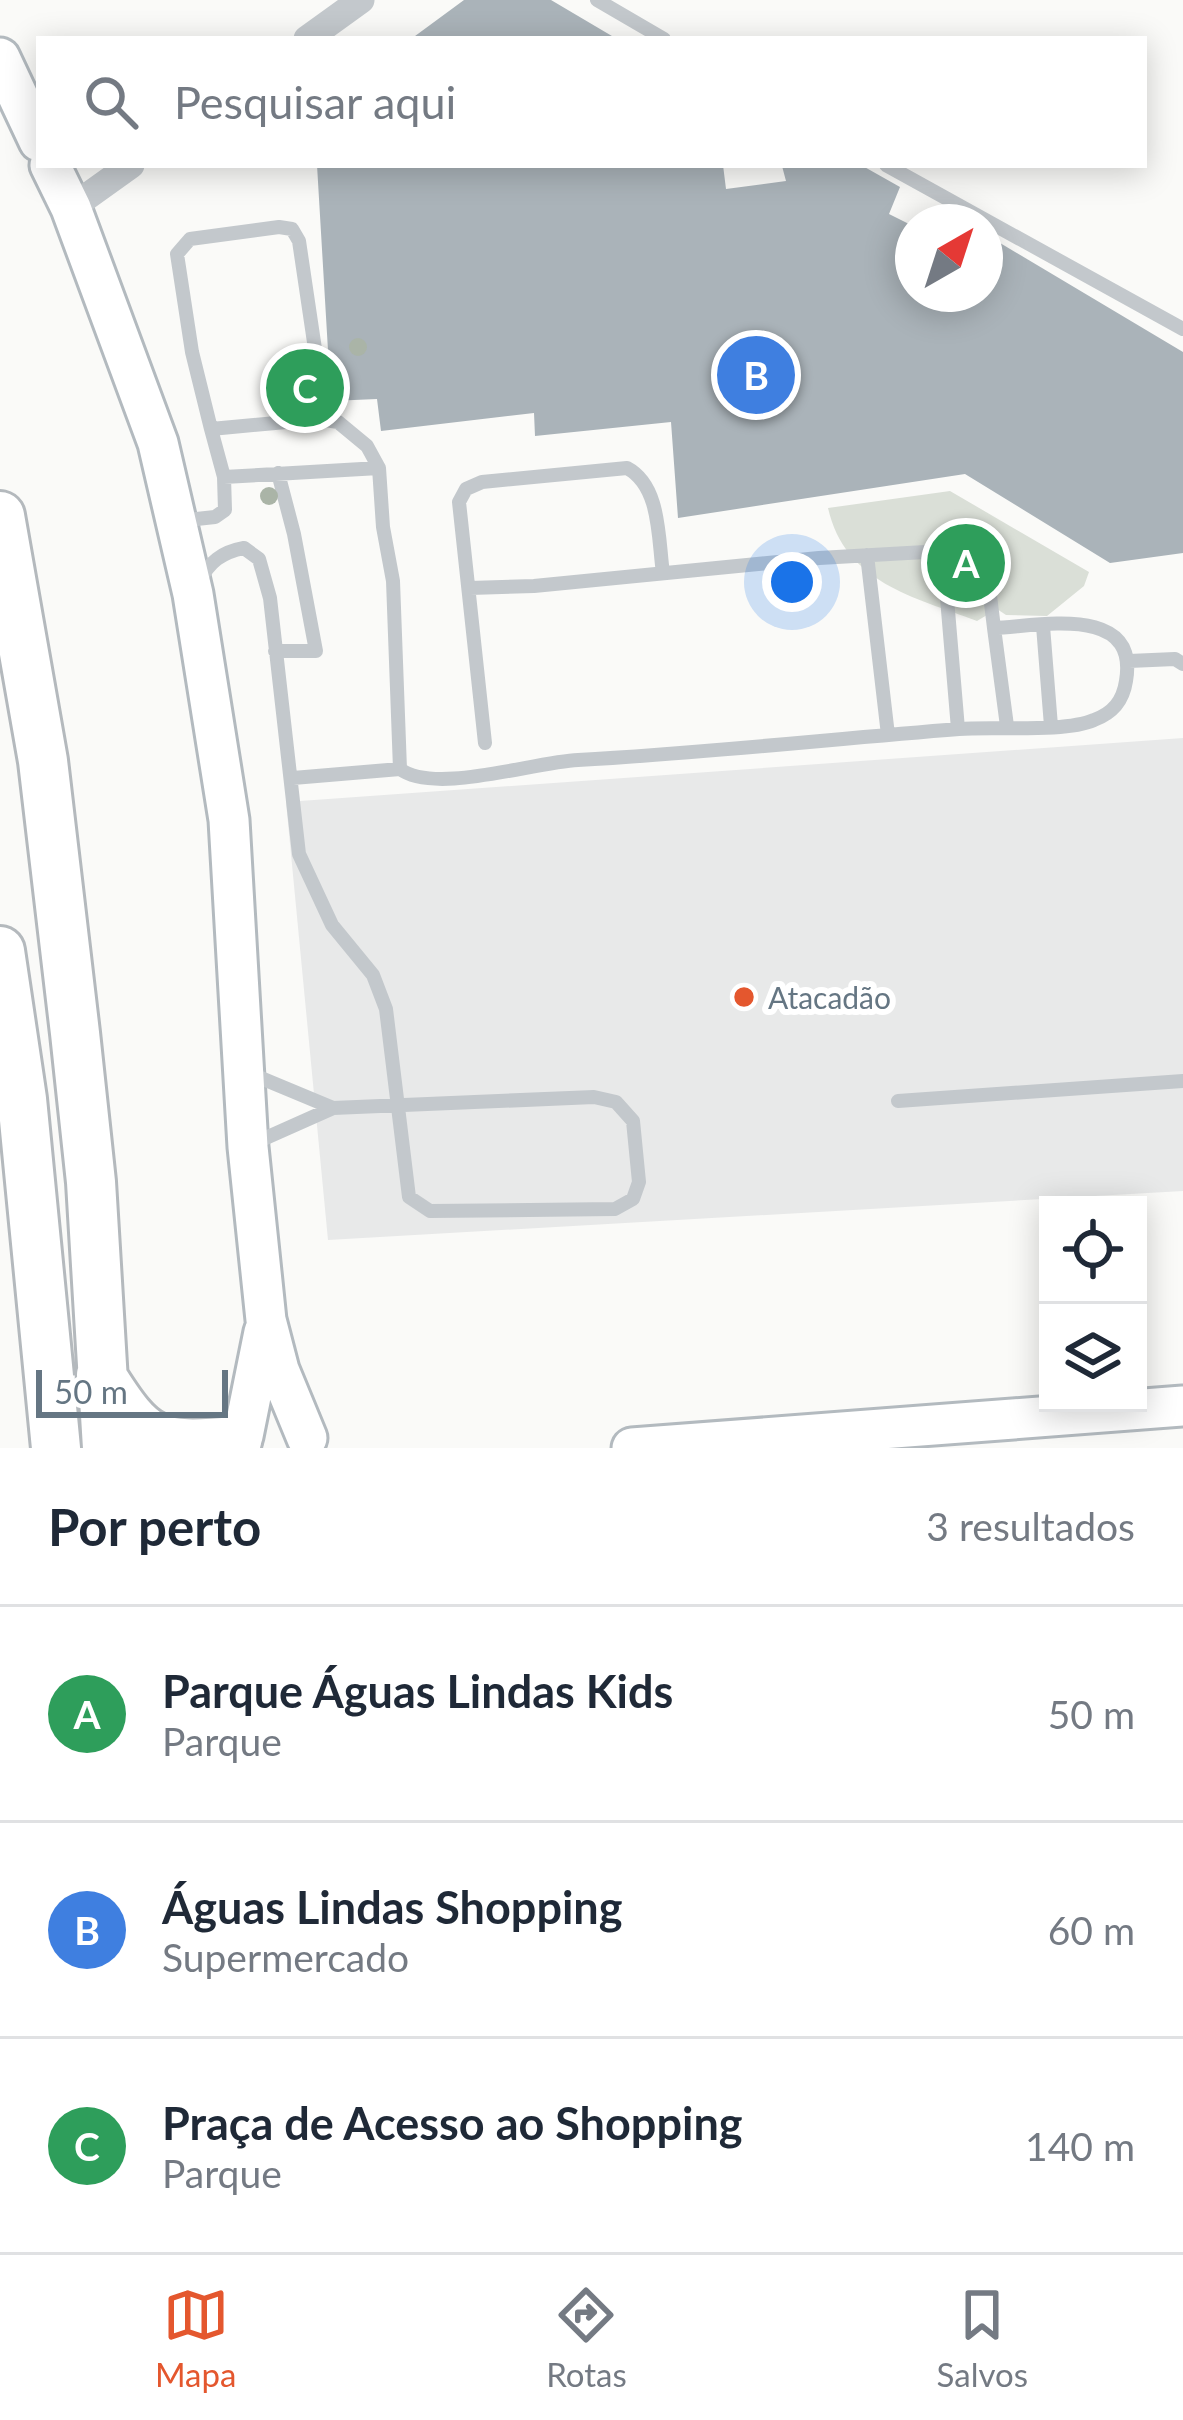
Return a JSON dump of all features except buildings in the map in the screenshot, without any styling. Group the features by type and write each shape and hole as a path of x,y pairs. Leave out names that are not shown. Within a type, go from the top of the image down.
{"highway":[{"path":"0,517 43,761 75,1033 91,1182 107,1448"},
{"path":"0,951 22,1099 54,1446"},
{"path":"100,1372 131,1423 160,1442 189,1448 238,1442"}],"main road":[{"path":"0,58 36,135"},
{"path":"51,168 71,208 158,443 193,594 229,820 248,1147 266,1321 280,1370 320,1444"},
{"path":"238,1442 266,1321"},
{"path":"632,1448 1183,1406"},
{"path":"238,1442 255,1430 282,1427 320,1444"}],"street":[{"path":"311,36 361,0"},
{"path":"71,208 127,168"}],"lane":[{"path":"597,0 659,36"},
{"path":"891,168 1183,329"},
{"path":"175,521 215,517 225,510 227,500 192,352 177,254 190,239 292,229 299,241 315,349 319,419"},
{"path":"211,429 319,419 338,422 367,446 379,468 398,641 400,769"},
{"path":"224,477 379,468"},
{"path":"485,743 459,502 466,489 482,482 627,468 636,472 652,497 663,573"},
{"path":"275,651 316,651 278,473"},
{"path":"193,594 206,569 225,551 244,548 259,559 270,598 297,843 308,878 332,925 373,975 386,1009 398,1107 410,1197 430,1211 615,1209 633,1199 639,1182 633,1121 616,1102 594,1097 398,1107 333,1108 243,1071"},
{"path":"943,551 958,729"},
{"path":"470,588 943,551 972,560 988,579 1007,726"},
{"path":"867,555 888,735"},
{"path":"293,778 400,769 434,780 554,761 1087,723 1113,710 1122,697 1129,661 1121,642 1109,631 1092,624 994,628"},
{"path":"1043,626 1051,726"},
{"path":"1129,661 1175,659 1183,664"},
{"path":"898,1101 1183,1081"},
{"path":"248,1147 333,1108"}],"shaded area":[{"path":"327,367 332,405 283,405 280,372"},
{"path":"950,491 1089,572 1084,586 1047,616 1006,615 997,609 977,621 885,584 866,570 837,533 828,508"},
{"name":"Atacadão","path":"1183,738 1183,1191 328,1240 286,802"}],"place":[{"name":"Águas Lindas Shopping","path":"756,375"},
{"name":"Praça de Acesso ao Shopping","path":"305,388"},
{"name":"Parque Águas Lindas Kids","path":"966,563"},
{"name":"Atacadão","path":"744,997"}]}
